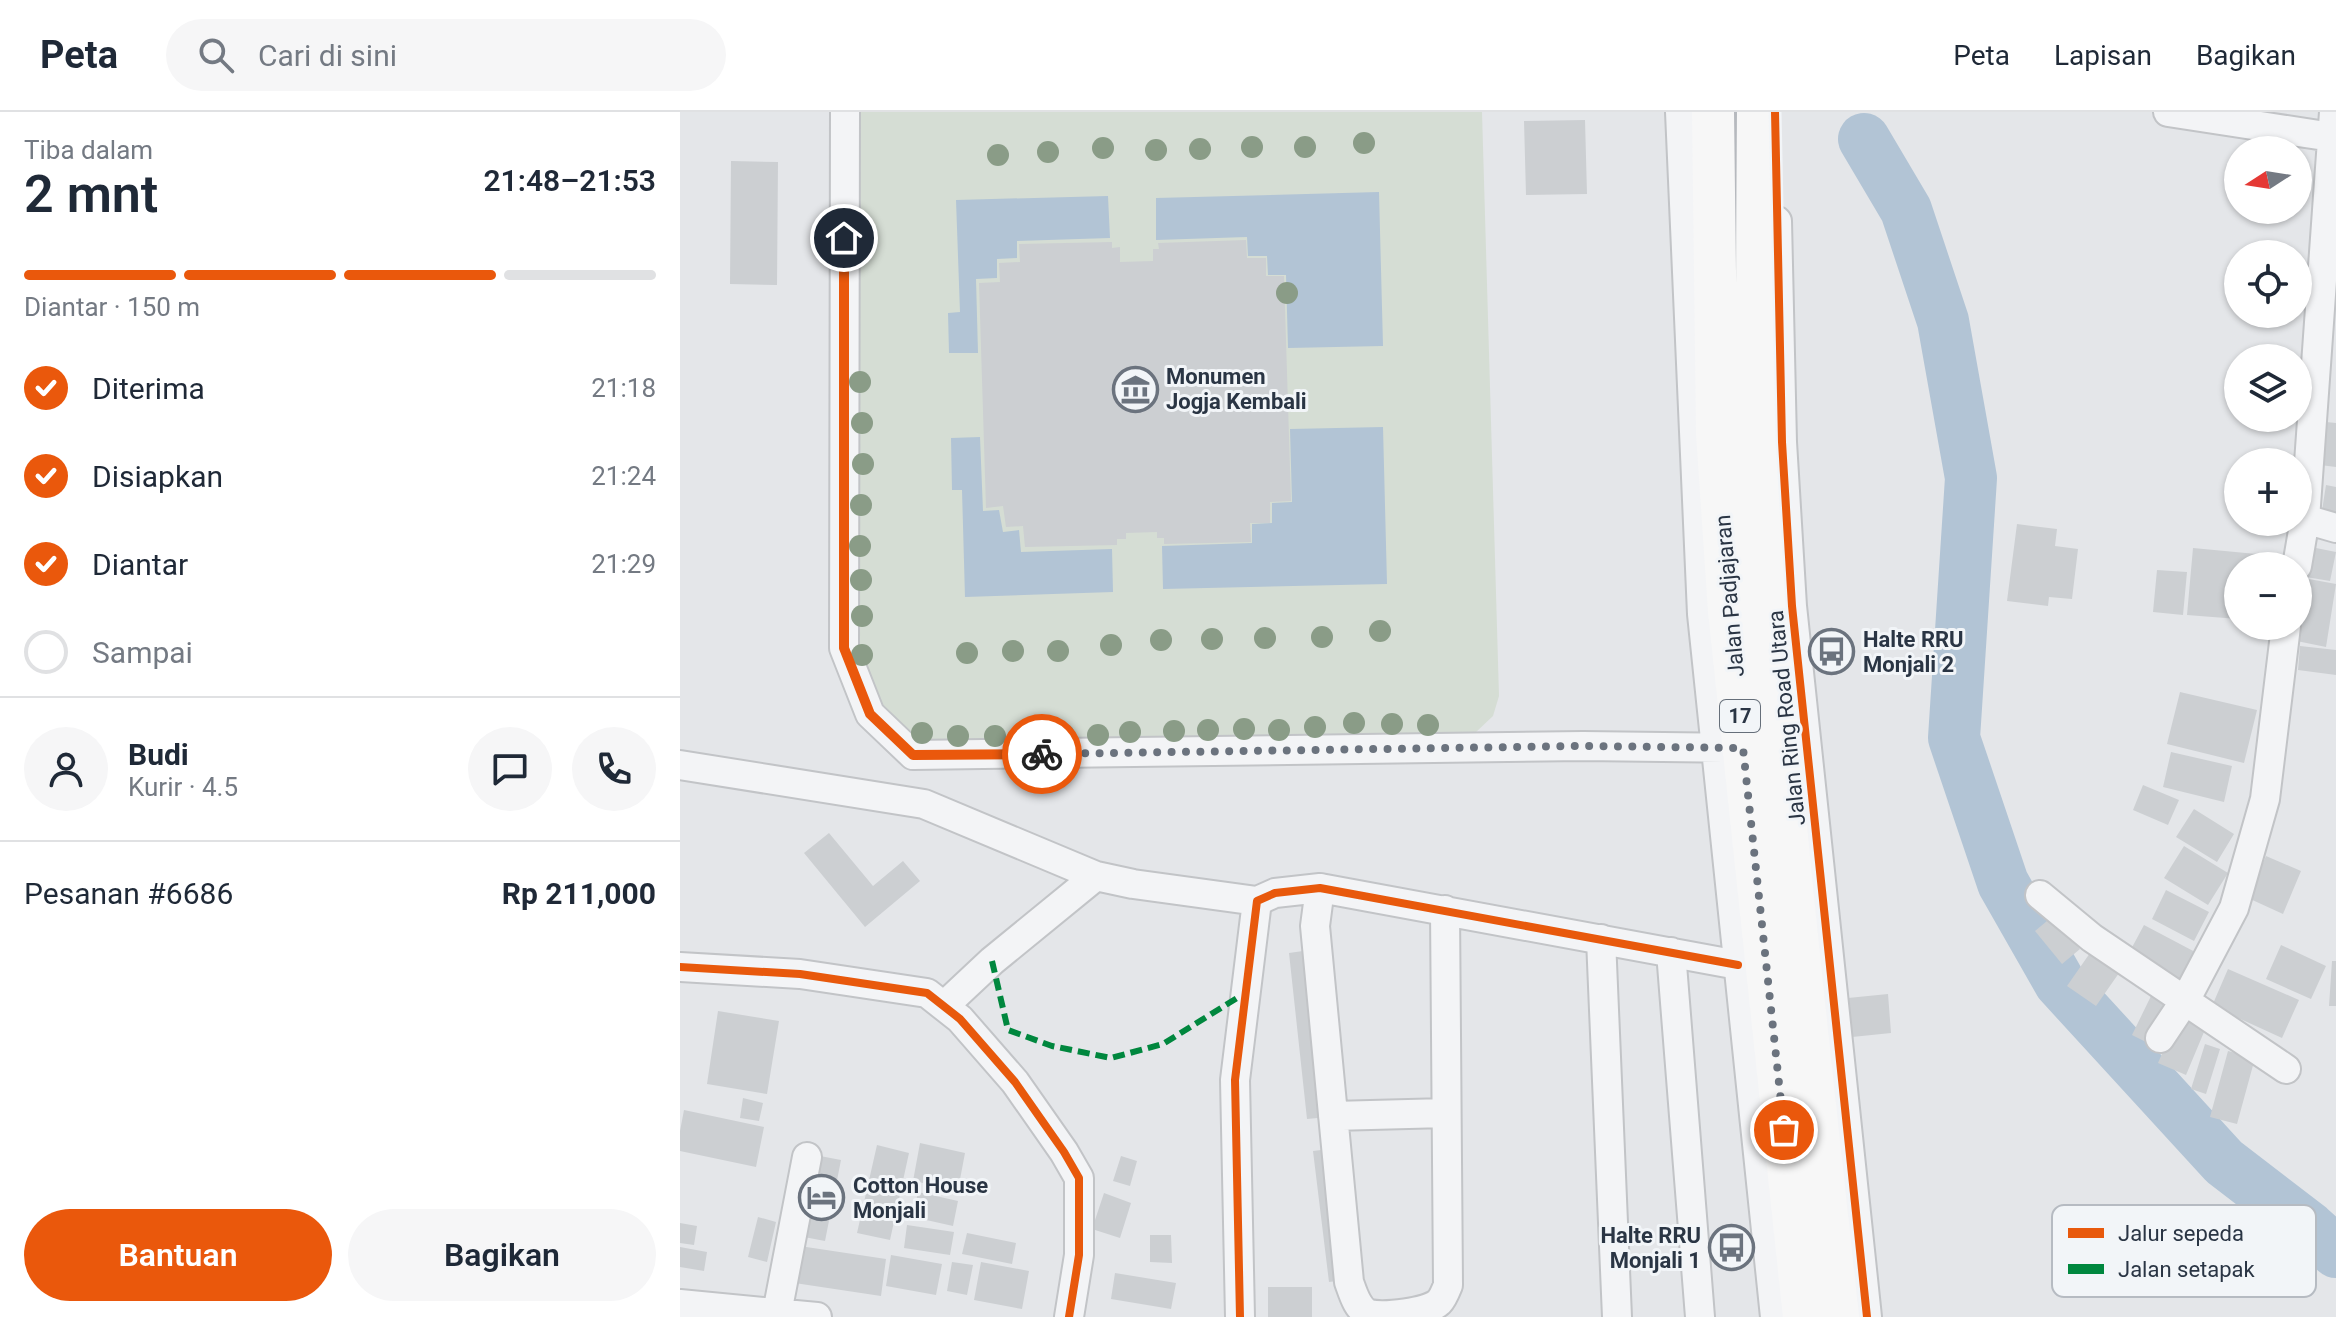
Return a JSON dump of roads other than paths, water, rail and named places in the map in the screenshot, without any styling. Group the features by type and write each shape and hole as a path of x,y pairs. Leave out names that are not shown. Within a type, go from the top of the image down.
{"highway":[{"name":"Jalan Padjajaran","path":"1713,112 1717,433 1729,611 1730,748 1804,1317"},
{"name":"Jalan Padjajaran","path":"1758,112 1756,314 1764,544 1799,808 1838,1317"}],"street":[{"path":"845,112 844,648 870,714 913,755 1583,746 1730,748"},
{"path":"1680,112 1702,614 1730,748 1738,965 1775,1317"},
{"name":"Jalan Ring Road Utara","path":"1775,112 1782,442 1799,808 1867,1317"},
{"path":"2168,112 2333,141 2326,351 2312,463"},
{"path":"2312,521 2336,528"},
{"path":"2160,1038 2186,999 2234,908 2265,799 2284,640"},
{"path":"680,765 924,804 1096,876 1133,884 1257,901 1275,893 1320,888 1738,965"},
{"path":"944,1006 992,961 1096,876"},
{"path":"1320,888 1315,926 1349,1282 1358,1304 1368,1314 1413,1312 1439,1302 1448,1285 1445,910"},
{"path":"2040,895 2092,938 2286,1069"},
{"path":"1240,1317 1235,1080 1257,901"},
{"path":"1601,939 1617,1317"},
{"path":"1671,952 1700,1317"},
{"path":"680,967 800,974 927,993 960,1019 1015,1082 1079,1178 1079,1255 1069,1317"},
{"path":"1333,1116 1446,1113"},
{"path":"777,1313 807,1157"},
{"path":"680,1304 817,1317"}],"water":[{"path":"1379,192 1383,346 1288,348 1286,275 1268,275 1267,256 1248,256 1247,237 1156,240 1156,198"},
{"path":"1108,196 1110,238 1017,241 1017,258 997,259 997,278 976,279 978,353 949,353 948,313 960,312 956,200"},
{"path":"1383,427 1387,584 1163,589 1162,546 1252,543 1252,524 1272,523 1272,503 1292,502 1290,429"},
{"path":"980,437 983,511 999,510 1003,532 1019,530 1021,552 1112,549 1113,592 965,597 962,490 952,490 951,438"}],"waterway":[{"path":"1864,139 1906,210 1943,321 1971,478 1954,738 2003,883 2060,983 2224,1162 2280,1205"},
{"path":"2316,1234 2336,1252"}],"place":[{"name":"Monumen Jogja Kembali","path":"1135,389"},
{"name":"Halte RRU Monjali 2","path":"1832,652"},
{"name":"Cotton House Monjali","path":"822,1198"},
{"name":"Halte RRU Monjali 1","path":"1732,1248"}]}
